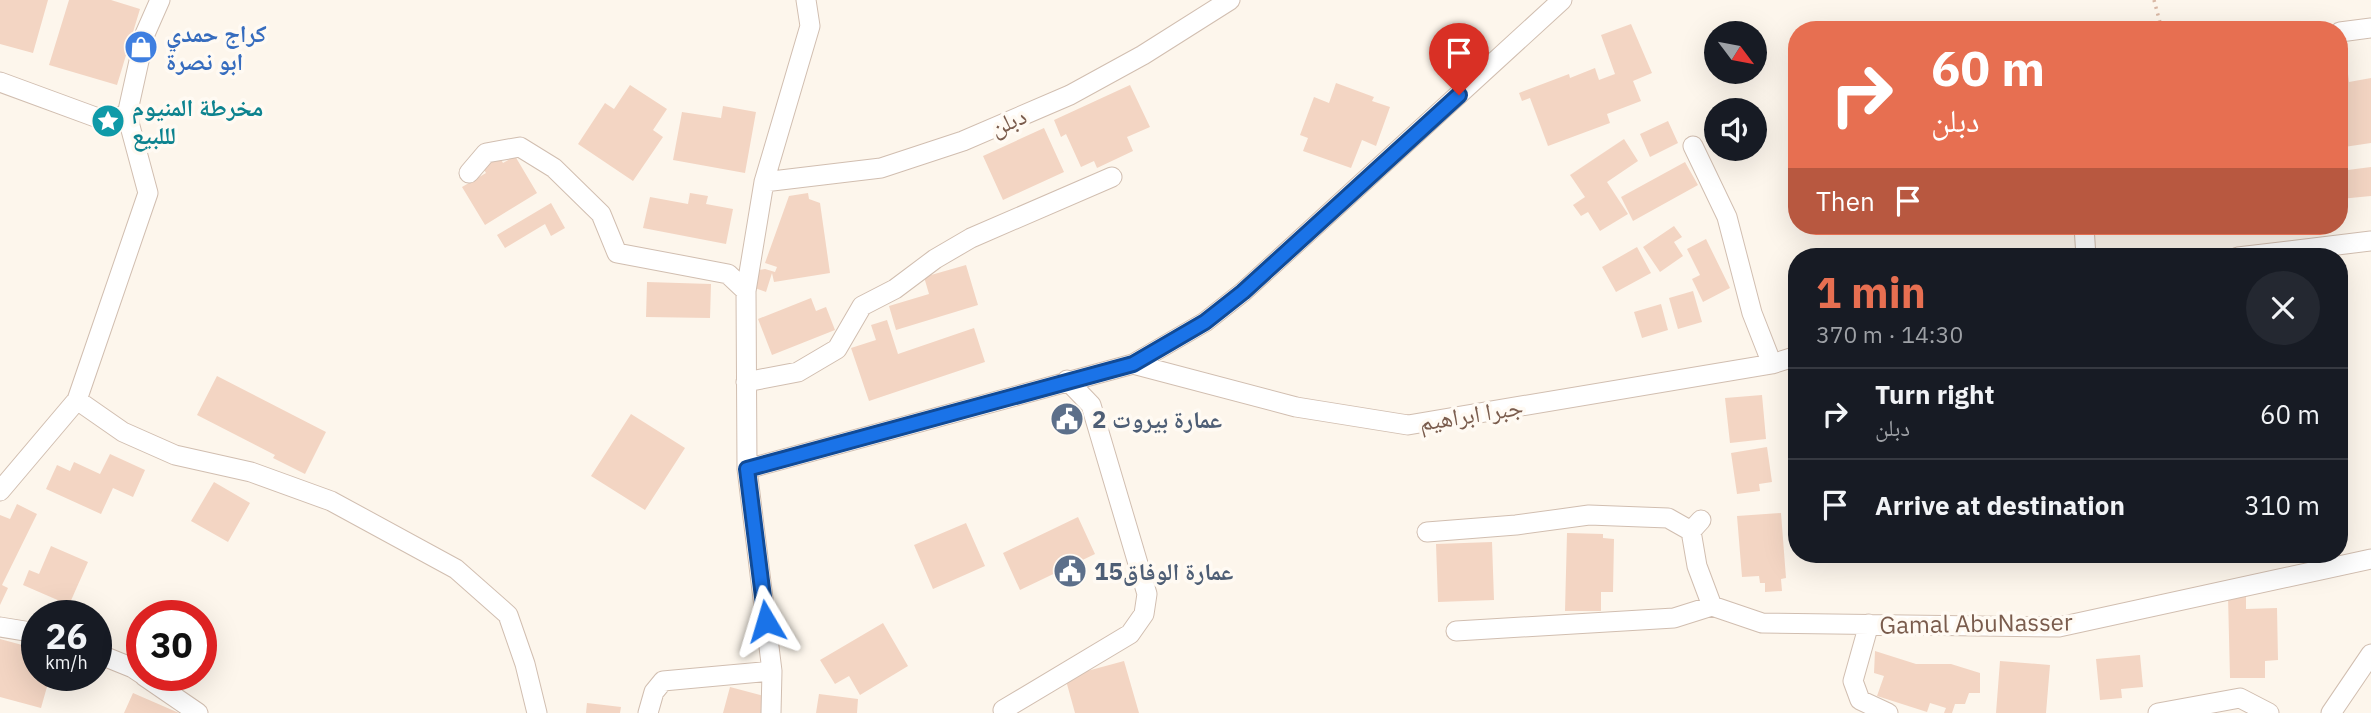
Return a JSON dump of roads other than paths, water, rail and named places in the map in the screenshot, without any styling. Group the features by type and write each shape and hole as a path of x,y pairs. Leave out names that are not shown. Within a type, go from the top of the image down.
{"street":[{"path":"0,491 77,400 148,193 127,115 145,34 159,0"},
{"path":"771,713 772,671 747,469 746,291 764,182 810,26 806,0"},
{"name":"دبلن","path":"764,182 881,168 963,141 1070,95 1143,55 1230,0"},
{"path":"747,469 1133,364 1205,322 1243,292 1562,0"},
{"path":"2348,31 2371,28"},
{"path":"0,82 98,118 127,115"},
{"path":"1693,146 1727,217 1752,313 1772,365"},
{"path":"470,173 486,153 520,147 554,168 601,214 617,253 728,274 746,291"},
{"path":"746,382 798,372 836,349 862,306 895,289 935,259 971,238 1112,177"},
{"path":"2313,248 2371,241"},
{"name":"جبرا ابراهيم","path":"1133,364 1296,407 1408,425 1772,365 1788,359"},
{"path":"1003,710 1130,634 1144,614 1147,594 1091,405 1067,380"},
{"path":"77,400 123,432 175,455 251,472 331,501 456,569 508,615 525,664 537,713"},
{"path":"1427,532 1516,525 1589,515 1668,517 1696,526 1697,566 1712,606 1674,618 1456,631"},
{"name":"Gamal AbuNasser","path":"1712,606 1762,623 2059,627 2371,559"},
{"path":"1869,624 1853,681 1860,700 1888,713"},
{"path":"0,627 21,631"},
{"path":"2331,713 2371,654"},
{"path":"648,713 654,692 663,681 772,671"},
{"path":"166,691 198,713"},
{"path":"2158,713 2240,698 2269,713"}],"place":[{"name":"كراج حمدي ابو نصرة","path":"141,47"},
{"name":"مخرطة المنيوم لللبيع","path":"108,121"},
{"name":"عمارة بيروت 2","path":"1067,419"},
{"name":"عمارة الوفاق15","path":"1070,571"}]}
